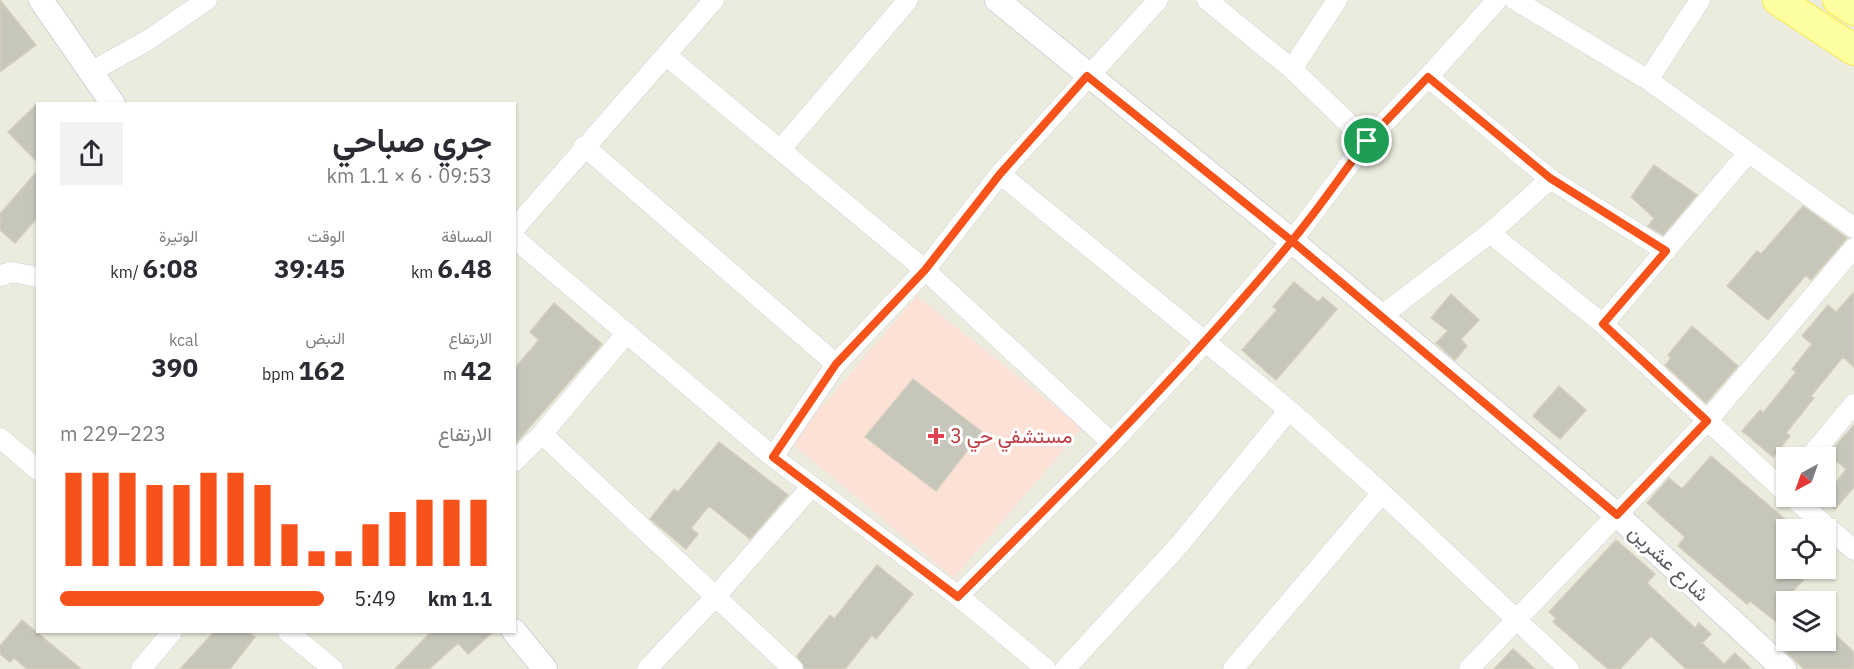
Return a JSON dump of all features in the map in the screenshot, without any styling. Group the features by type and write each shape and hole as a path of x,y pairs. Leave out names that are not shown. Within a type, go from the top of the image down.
{"main road":[{"path":"1778,0 1854,50"},
{"path":"1838,0 1854,10"}],"street":[{"path":"41,0 112,102"},
{"path":"91,72 148,40 207,0"},
{"path":"516,227 584,146 667,56 714,0"},
{"path":"781,148 908,0"},
{"name":"شارع عشرين","path":"997,0 1087,76 1292,241 1617,515 1784,669"},
{"path":"773,457 836,364 925,270 1000,174 1158,0"},
{"path":"1207,0 1292,69 1367,141"},
{"path":"1292,69 1337,0"},
{"path":"958,597 1112,443 1204,343 1292,241 1367,141 1497,0"},
{"path":"1515,0 1648,80 1854,228"},
{"path":"1648,80 1700,0"},
{"path":"667,56 781,148 925,270 1112,443"},
{"path":"1428,77 1550,178 1666,251"},
{"path":"584,146 836,364"},
{"path":"1603,324 1748,153"},
{"path":"1000,174 1288,410 1382,493 1569,669"},
{"path":"1380,317 1490,233 1550,178"},
{"path":"1490,233 1603,324 1776,481"},
{"path":"516,240 773,457 958,597 1046,669"},
{"path":"1469,669 1707,421 1854,248"},
{"path":"0,276 11,272 36,277"},
{"path":"516,460 542,434 627,333"},
{"path":"1818,447 1854,404"},
{"path":"1065,669 1180,544 1288,410"},
{"path":"542,434 793,669"},
{"path":"0,438 36,468"},
{"path":"647,669 716,596 812,486"},
{"path":"1233,669 1382,493"},
{"path":"1805,507 1854,550"},
{"path":"141,669 171,633"},
{"path":"289,633 310,662 333,669"},
{"path":"516,633 545,669"}],"shaded area":[{"name":"مستشفي حي 3","path":"917,296 1082,428 954,578 791,443"}],"building":[{"path":"0,0 36,45 0,72"},
{"path":"36,105 36,161 8,132"},
{"path":"1654,165 1697,195 1663,235 1648,226 1654,218 1631,197"},
{"path":"36,172 36,219 15,243 0,230 0,214"},
{"path":"1803,206 1847,238 1811,280 1806,275 1768,320 1727,286 1757,251 1761,254"},
{"path":"1294,282 1318,302 1323,297 1337,309 1276,380 1242,350 1277,310 1273,307"},
{"path":"1854,292 1854,367 1843,357 1811,396 1814,398 1786,433 1790,436 1781,447 1776,447 1776,453 1773,457 1742,431 1760,410 1763,413 1796,372 1792,369 1812,344 1802,336 1828,305 1836,312"},
{"path":"1451,294 1479,320 1461,339 1467,346 1455,360 1436,343 1448,331 1431,318"},
{"path":"554,303 602,344 516,443 516,367 539,340 530,332"},
{"path":"1692,326 1738,366 1706,403 1665,365 1671,358 1668,355"},
{"path":"913,379 982,432 936,491 865,437"},
{"path":"1559,386 1586,410 1560,439 1533,416"},
{"path":"1854,425 1854,487 1835,509 1833,507 1836,507 1836,482 1846,469 1836,461 1834,447"},
{"path":"719,442 788,495 750,539 709,506 691,528 698,534 686,549 650,519 674,489 678,492"},
{"path":"1711,456 1785,519 1776,519 1776,579 1804,579 1793,591 1776,591 1776,622 1750,601 1747,604 1678,546 1685,537 1647,503 1669,478 1682,489"},
{"path":"1616,540 1655,574 1647,583 1695,628 1699,623 1711,634 1702,643 1724,664 1735,653 1751,669 1686,669 1651,636 1620,669 1608,669 1553,622 1556,618 1549,612"},
{"path":"877,565 913,594 876,639 872,635 845,669 805,669 797,656 830,615 834,619"},
{"path":"22,620 81,669 27,669 14,658 10,662 0,654 0,646"},
{"path":"213,633 249,633 255,637 230,669 180,669"},
{"path":"430,633 492,633 468,654 458,643 429,669 395,669"},
{"path":"1836,635 1854,652 1854,669 1804,669 1785,651 1836,651"},
{"path":"1513,649 1535,669 1494,669"}],"place":[{"name":"مستشفي حي 3","path":"936,436"}],"route":[{"path":"1367,141 1292,241 1204,343 1112,443 958,597 773,457 836,364 925,270 1000,174 1087,76 1292,241 1617,515 1707,421 1603,324 1666,251 1550,178 1428,77 1367,141"}]}
